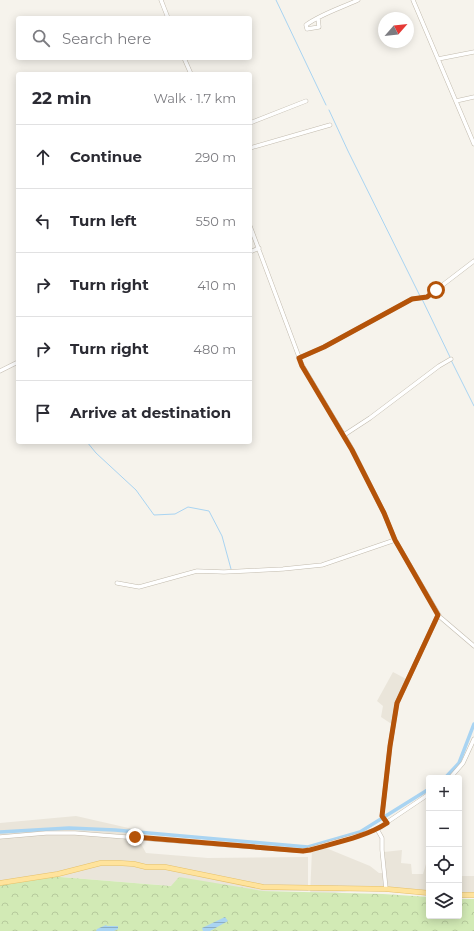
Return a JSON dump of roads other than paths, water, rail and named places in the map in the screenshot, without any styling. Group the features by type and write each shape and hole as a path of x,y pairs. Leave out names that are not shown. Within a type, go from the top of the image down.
{"main road":[{"path":"0,883 58,874 101,863 113,863 134,864 146,867 165,867 263,887 386,889 426,893"},
{"path":"462,895 474,895"}],"street":[{"path":"161,0 167,16"},
{"path":"318,18 358,0"},
{"path":"413,0 474,144"},
{"path":"438,59 474,52"},
{"path":"185,60 190,72"},
{"path":"456,101 474,98"},
{"path":"252,122 306,101"},
{"path":"252,147 330,125"},
{"path":"252,231 302,366 344,435 384,513 395,540 438,615 474,646"},
{"path":"252,251 259,248"},
{"path":"299,358 324,347 412,299 427,297 474,261"},
{"path":"344,435 370,418 439,366 451,359"},
{"path":"0,371 16,363"},
{"path":"117,583 139,587 197,571 224,572 283,569 322,565 395,540"},
{"path":"384,820 390,746 397,703 438,615"},
{"path":"453,775 463,763 474,739"},
{"path":"0,837 75,832 303,851 377,829 384,820 426,796"},
{"path":"377,829 382,838 386,889"}],"water":[{"path":"225,917 228,921 210,931 203,931 202,928"},
{"path":"106,925 118,926 118,929 114,931 96,931 97,929"}],"waterway":[{"path":"276,0 326,105"},
{"path":"329,110 420,296"},
{"path":"422,299 450,357"},
{"path":"451,360 474,406"},
{"path":"89,444 96,453 136,490 154,515 175,514 188,507 209,511 222,536 231,569"},
{"path":"448,775 459,763 474,724"},
{"path":"0,832 69,828 115,830 308,847 360,832 426,791"}]}
